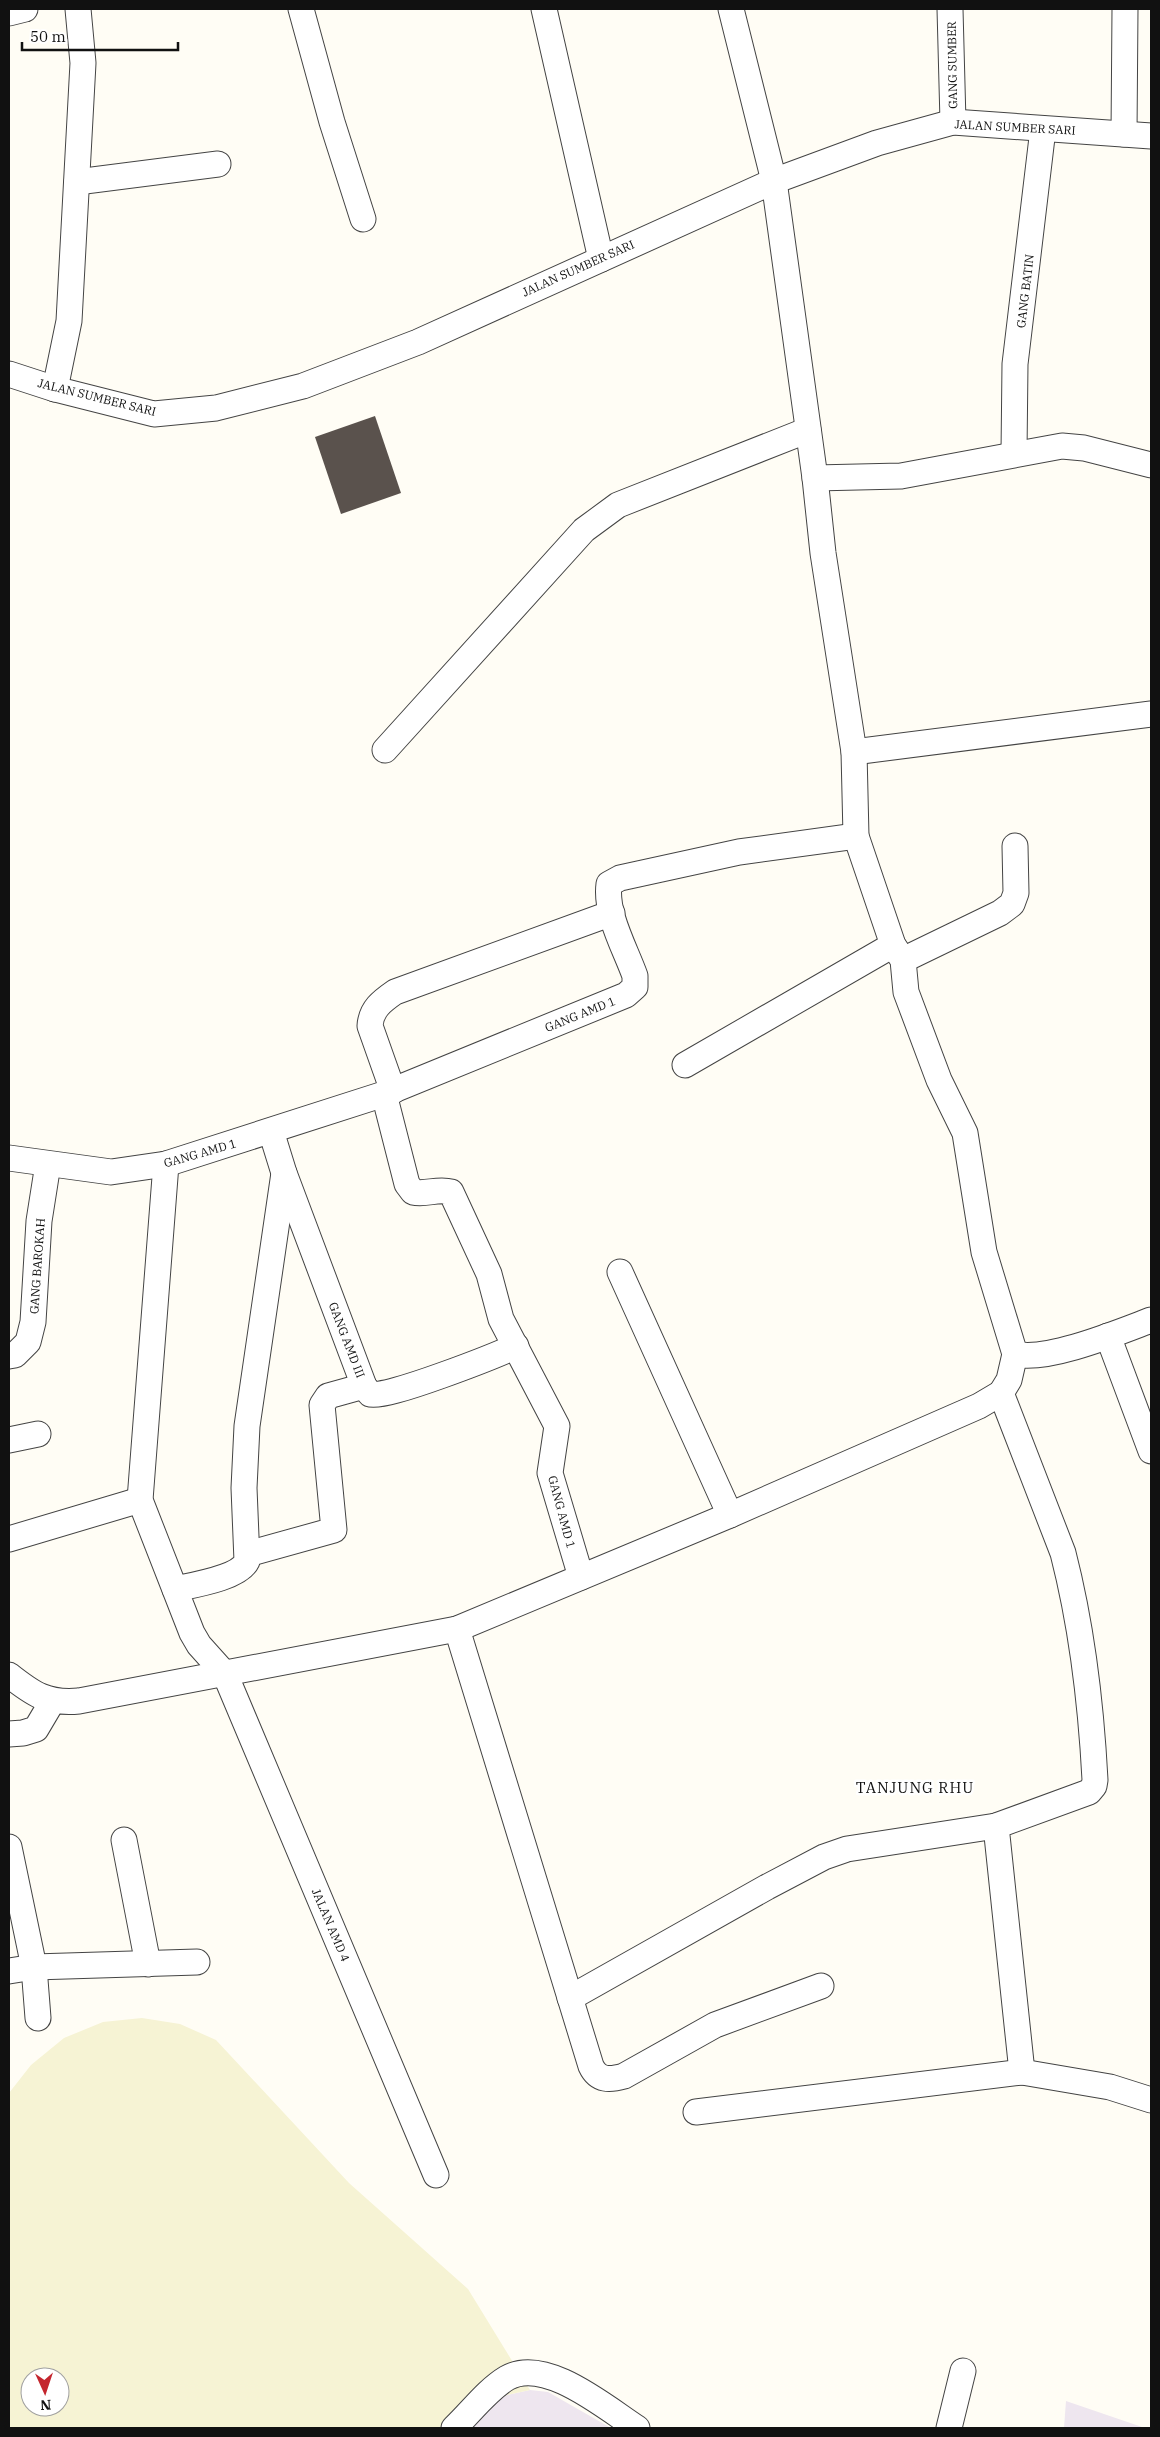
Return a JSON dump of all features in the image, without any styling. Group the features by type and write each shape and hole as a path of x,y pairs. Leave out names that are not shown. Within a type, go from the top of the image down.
{"street":[{"path":"9,13 25,9"},
{"path":"55,389 69,321 83,63 78,9"},
{"path":"301,9 332,122 363,219"},
{"path":"544,9 601,258"},
{"path":"9,1675 39,1696 52,1702 79,1701 457,1629 730,1515 979,1406 1001,1393 1009,1380 1015,1354 984,1252 965,1133 938,1080 906,992 898,953 856,836 854,752 823,553 816,478 774,181 731,9"},
{"name":"GANG SUMBER","path":"950,9 953,122"},
{"path":"1124,134 1125,9"},
{"name":"JALAN SUMBER SARI","path":"9,374 55,389 154,414 216,408 302,386 418,342 774,181 877,143 953,122 1151,136"},
{"name":"GANG BATIN","path":"1014,454 1015,364 1043,129"},
{"path":"77,182 218,164"},
{"path":"384,750 584,530 618,505 808,430"},
{"path":"816,478 901,476 1062,446 1084,448 1151,465"},
{"path":"854,752 1151,714"},
{"name":"GANG AMD 1","path":"9,1158 111,1172 166,1164 389,1092 626,995 634,987 635,976 612,913 608,894 609,884 620,878 739,852 856,836"},
{"path":"685,1064 898,953 1000,913 1012,904 1016,893 1015,846"},
{"path":"389,1092 370,1026 371,1018 379,1003 395,992 612,913"},
{"name":"GANG AMD 1","path":"389,1092 407,1184 413,1192 422,1194 442,1189 451,1192 489,1274 501,1318 557,1426 550,1473 581,1577"},
{"name":"GANG AMD III","path":"248,1554 334,1530 322,1405 328,1396 364,1386 284,1173 271,1131"},
{"name":"GANG BAROKAH","path":"9,1356 16,1356 28,1342 33,1322 39,1221 48,1164"},
{"path":"166,1164 140,1500 174,1589 199,1645 225,1674"},
{"path":"174,1589 236,1573 245,1567 248,1554 244,1488 247,1426 284,1173"},
{"path":"620,1272 730,1515"},
{"path":"1015,1354 1039,1356 1108,1336 1151,1320"},
{"path":"1108,1336 1151,1451"},
{"path":"364,1386 370,1394 380,1396 516,1346"},
{"path":"570,1998 824,1857 848,1849 996,1826 1089,1792 1094,1786 1085,1669 1070,1578 1063,1552 1001,1393"},
{"path":"9,1440 38,1434"},
{"path":"9,1539 140,1500"},
{"path":"457,1629 591,2066 597,2075 608,2079 624,2076 715,2025 821,1986"},
{"name":"JALAN AMD 4","path":"225,1674 436,2175"},
{"path":"9,1734 23,1733 36,1728 52,1702"},
{"path":"996,1826 1022,2072"},
{"path":"124,1840 148,1964"},
{"path":"9,1846 34,1968 38,2018"},
{"path":"9,1971 34,1968 197,1962"},
{"path":"696,2112 1022,2072 1110,2087 1151,2100"},
{"path":"950,2428 963,2371"},
{"path":"454,2428 497,2386 512,2376 529,2372 552,2377 575,2388 637,2428"}],"shaded area":[{"path":"142,2018 180,2024 216,2040 349,2183 468,2289 530,2390 507,2395 496,2401 469,2428 9,2428 9,2093 31,2065 64,2038 103,2022"},
{"path":"530,2390 548,2392 611,2428 469,2428 496,2401 507,2395"},
{"path":"1066,2401 1142,2427 1147,2428 1064,2428"}],"building":[{"path":"375,416 401,493 341,514 315,437"}],"district":[{"name":"TANJUNG RHU","path":"915,1787"}]}
